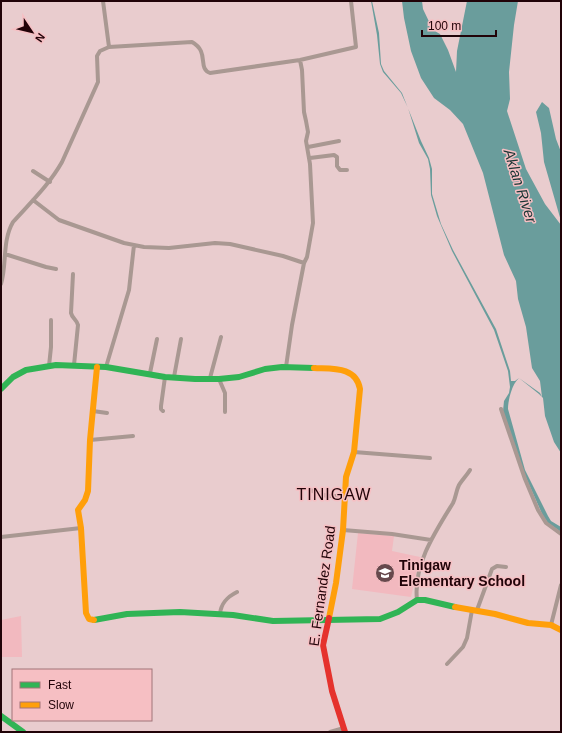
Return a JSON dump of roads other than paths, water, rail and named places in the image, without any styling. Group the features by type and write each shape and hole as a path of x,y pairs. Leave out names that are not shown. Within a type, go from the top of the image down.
{"street":[{"path":"103,1 110,47"},
{"path":"1,284 3,259 10,227 50,182 62,162 98,82 97,56 100,51 110,47 192,42 199,46 202,51 204,68 206,72 210,74 300,60 356,47 351,1"},
{"path":"286,367 292,325 313,223 310,158 306,141 308,132 304,112 302,70 300,60"},
{"path":"308,147 339,141"},
{"path":"310,158 334,155 337,157 337,166 340,170 347,170"},
{"path":"33,171 50,182"},
{"path":"33,200 59,220 78,228 134,245 169,248 215,243 230,244 283,256 304,263"},
{"path":"106,368 129,290 134,245"},
{"path":"5,254 46,267 56,268"},
{"path":"74,274 70,313 78,322 74,365"},
{"path":"48,366 51,347 51,320"},
{"path":"210,378 221,337"},
{"path":"150,373 157,339"},
{"path":"174,378 181,339"},
{"name":"E. Fernandez Road","path":"1,389 14,377 26,370 48,366 74,365 97,367 150,373 165,377 195,379 240,377 265,369 286,367 343,370 354,375 359,383 360,389 354,452 346,477 337,577 323,646 332,691 344,730"},
{"path":"97,367 90,440 88,490 85,500 78,510 81,528 86,613 89,619 95,620 127,614 180,612 220,614 273,621 329,621 380,618 398,612 417,600 426,600 463,609 495,614 528,623 551,625 561,630"},
{"path":"163,411 161,410 161,406 165,377"},
{"path":"219,379 225,393 226,412"},
{"path":"501,409 525,479 538,510 546,523 561,534"},
{"path":"93,412 107,413"},
{"path":"90,440 132,436"},
{"path":"354,452 430,458"},
{"path":"417,600 416,589 420,568 431,540 440,522 453,502 459,486 470,470"},
{"path":"310,490 327,496 344,496"},
{"path":"1,537 81,528"},
{"path":"342,530 392,534 431,540"},
{"path":"447,664 463,647 475,610 492,569 497,566 506,567"},
{"path":"551,625 561,585"},
{"path":"220,614 226,598 237,592"},
{"path":"1,716 23,732"},
{"path":"330,732 344,730"}],"water":[{"path":"371,1 379,33 381,64 384,71 402,93 408,107 401,93 383,72 380,64"},
{"name":"Aklan River","path":"402,1 422,1 423,9 433,30 440,34 456,72 457,51 467,1 518,1 509,72 510,99 507,111 526,169 545,204 561,225 561,453 554,442 545,416 540,381 532,368 526,327 518,299 516,281 504,255 483,173 463,124 450,110 434,98 421,78 411,51"},
{"path":"542,102 549,108 556,139 561,152 561,221 544,162 541,133 536,112"},
{"path":"408,109 429,158 432,169 432,194 441,224 453,250 496,329 510,371 511,381 515,381 519,378 514,384 511,392 508,409 525,470 548,516 551,521 561,527 561,532 548,523 543,516 523,471 503,411 504,401 509,393 510,387 508,371 494,330 452,251 437,216 431,195 428,159 419,143"},
{"path":"519,378 540,393 542,397 539,394"}],"place":[{"name":"Tinigaw Elementary School","path":"385,573"}],"district":[{"name":"TINIGAW","path":"334,494"}]}
